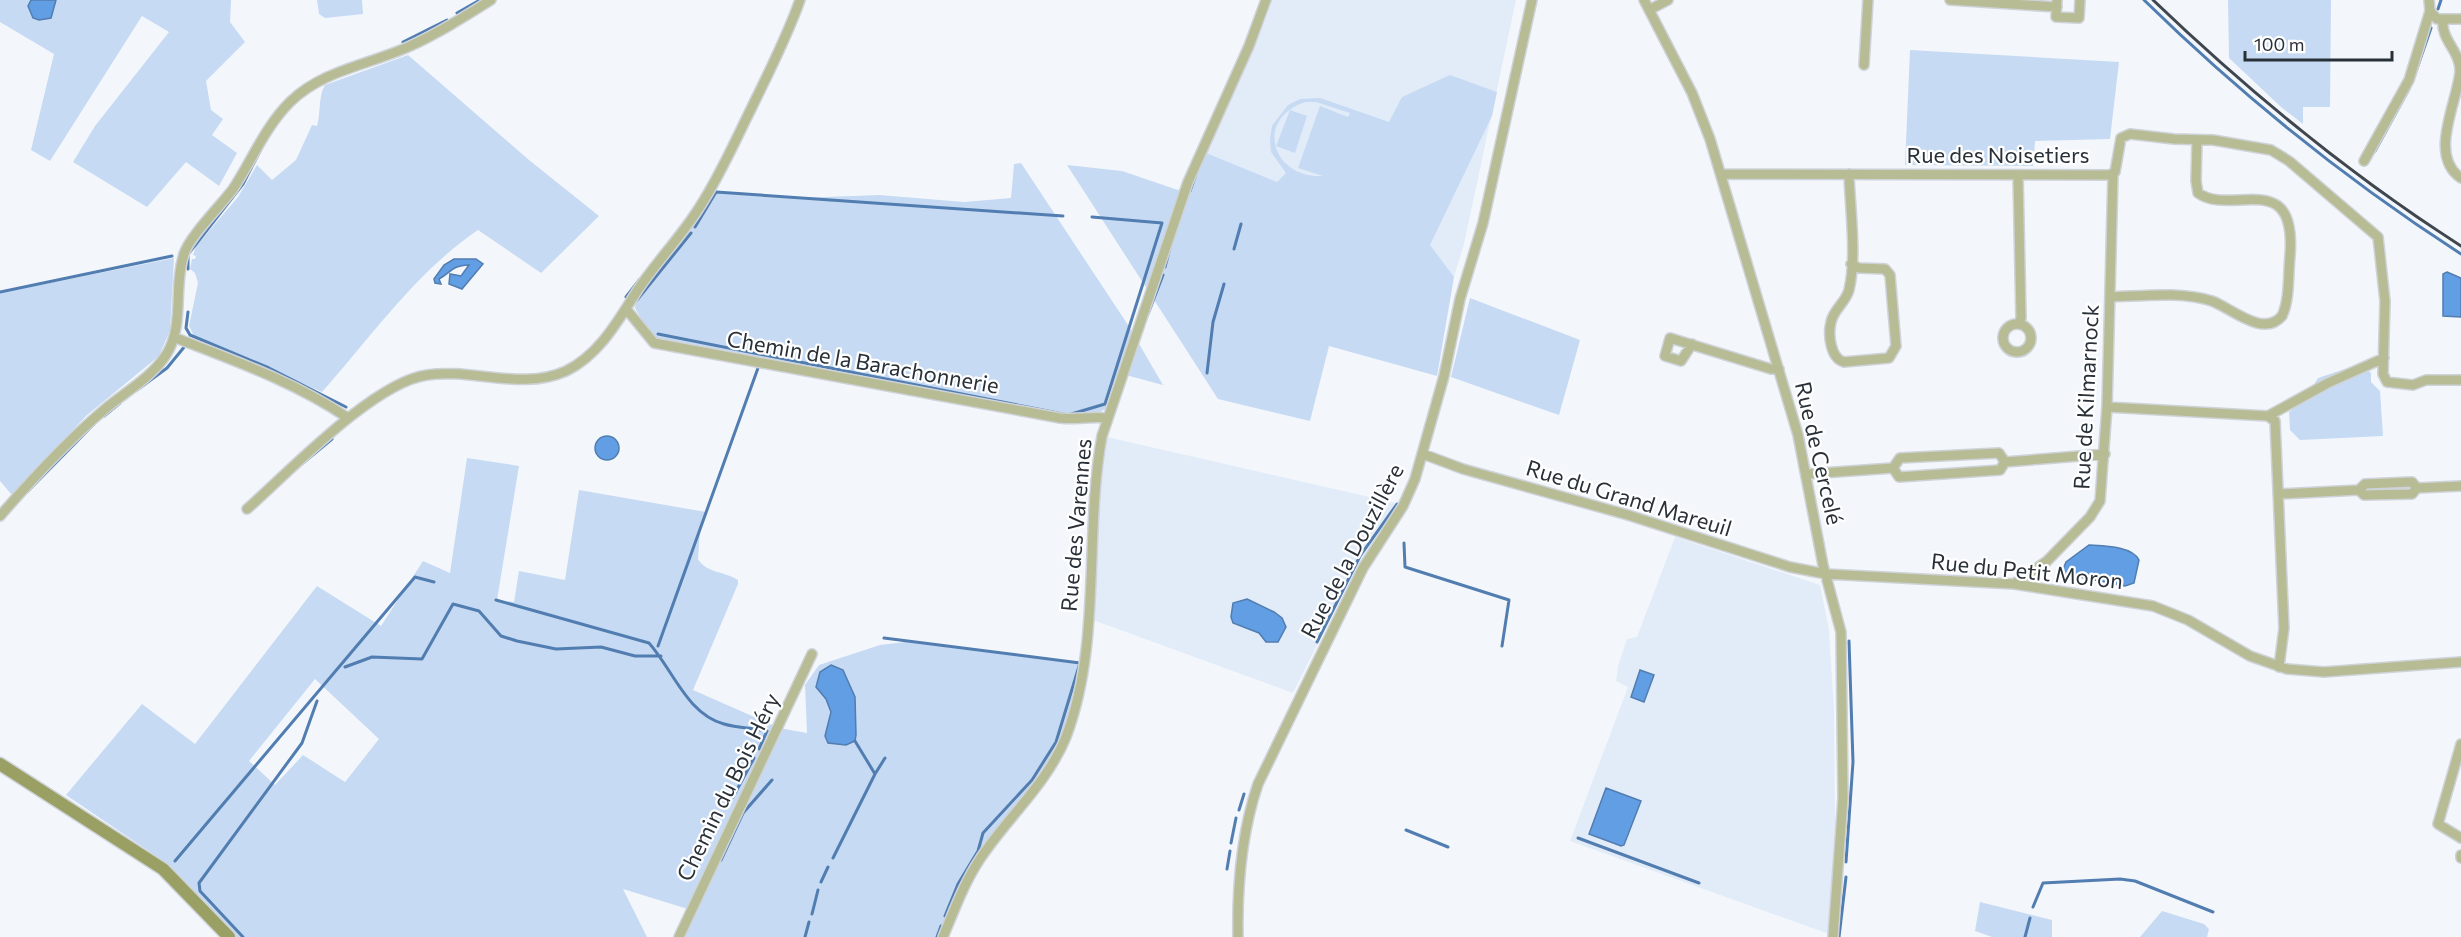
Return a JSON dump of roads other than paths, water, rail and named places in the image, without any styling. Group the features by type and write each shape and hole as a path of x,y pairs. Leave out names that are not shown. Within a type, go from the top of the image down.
{"street":[{"path":"0,516 40,470 104,410 151,373 165,357 176,338 184,252 233,188 267,130 291,102 322,79 343,69 406,48 442,30 491,0"},
{"path":"247,509 348,418 390,390 426,375 456,374 535,380 553,376 581,362 595,351 627,310 637,291 699,207 723,167 788,33 800,0"},
{"name":"Rue des Varennes","path":"943,937 969,877 1051,767 1070,724 1086,660 1096,477 1100,445 1107,418 1181,201 1249,46 1266,0"},
{"name":"Rue de la Douzillère","path":"1238,937 1239,879 1244,832 1258,784 1363,568 1403,506 1424,454 1460,299 1483,223 1532,0"},
{"name":"Rue de Cercelé","path":"1644,0 1697,104 1720,174 1808,474 1826,574 1842,632 1844,798 1833,937"},
{"path":"1649,10 1668,0"},
{"path":"1864,65 1868,0"},
{"path":"1950,0 2057,4 2056,17 2079,18 2080,0"},
{"path":"2364,161 2409,80 2430,11 2430,0"},
{"path":"2430,11 2437,19 2443,21 2461,19"},
{"path":"2443,21 2444,33 2455,50 2460,67 2446,155 2451,169 2461,178"},
{"name":"Rue des Noisetiers","path":"1720,174 2113,174 2119,143 2125,134 2241,143 2277,153 2375,234 2381,247 2385,291 2383,374 2387,382 2393,384 2461,380"},
{"path":"2110,297 2194,297 2213,302 2257,323 2274,323 2282,316 2290,246 2288,223 2278,208 2264,201 2213,199 2198,193 2197,140"},
{"path":"1850,174 1851,264 1847,296 1831,321 1834,354 1838,360 1848,362 1889,358 1896,346 1890,274 1885,269 1859,268 1851,264"},
{"name":"Rue de Kilmarnock","path":"2014,584 2047,561 2095,511 2101,493 2107,407 2113,174"},
{"path":"2018,175 2021,318 2019,323"},
{"name":"Chemin de la Barachonnerie","path":"627,310 654,343 1060,418 1075,420 1092,416 1107,418"},
{"path":"176,338 270,375 315,396 348,418"},
{"path":"1692,344 1779,369"},
{"path":"2107,407 2268,416 2328,382 2384,358"},
{"path":"2268,416 2276,425 2284,628 2279,667"},
{"path":"1893,468 1900,458 1999,453 2005,462"},
{"name":"Rue du Grand Mareuil","path":"1424,454 1463,469 1628,515 1790,567 1826,574"},
{"path":"2005,462 2105,454"},
{"path":"1893,468 1899,477 2000,471 2005,462"},
{"path":"1808,474 1893,468"},
{"path":"2279,494 2359,490 2364,495 2412,494 2417,488 2461,486"},
{"name":"Rue du Petit Moron","path":"1826,574 2014,584 2153,606 2188,620 2250,656 2279,667 2324,672 2461,662"},
{"name":"Chemin du Bois Héry","path":"679,937 812,654"},
{"path":"2461,744 2438,824 2461,838"},
{"path":"0,764 163,869 229,937"}],"water":[{"path":"31,0 56,0 51,18 39,20 33,18 28,6"},
{"path":"454,259 476,259 483,264 462,289 449,284 450,274 461,276 469,265 455,268 439,279 441,284 435,283 434,279 444,265"},
{"path":"2447,272 2461,278 2461,317 2443,316 2443,274"},
{"path":"607,436 616,439 619,448 616,457 607,460 598,457 595,448 598,439"},
{"path":"2089,545 2124,549 2135,555 2139,560 2134,583 2125,586 2065,574 2063,569 2066,562"},
{"path":"1247,599 1282,618 1286,627 1278,642 1266,642 1259,633 1233,623 1231,617 1233,603"},
{"path":"831,665 843,670 855,697 855,741 846,745 828,743 825,736 831,712 826,699 816,687 820,672"},
{"path":"1640,670 1654,675 1644,702 1631,697"},
{"path":"1606,788 1641,801 1624,845 1621,846 1589,834"}],"waterway":[{"path":"457,13 480,0"},
{"path":"2144,0 2218,69 2296,135 2377,197 2461,254"},
{"path":"2438,9 2441,0"},
{"path":"403,42 447,20"},
{"path":"2412,83 2431,28"},
{"path":"2375,151 2409,89"},
{"path":"189,253 243,184 260,151"},
{"path":"1190,191 1195,177"},
{"path":"695,227 716,192 1063,216"},
{"path":"658,334 1068,415 1105,404 1162,223 1092,217"},
{"path":"1234,249 1241,224"},
{"path":"637,300 691,233"},
{"path":"1165,267 1170,248"},
{"path":"0,292 172,256"},
{"path":"188,257 188,269"},
{"path":"1148,314 1163,275"},
{"path":"626,297 640,279"},
{"path":"1207,373 1213,322 1224,284"},
{"path":"188,312 186,328 190,335 269,368 346,407"},
{"path":"137,390 167,368 185,346"},
{"path":"658,646 758,368"},
{"path":"104,416 120,403"},
{"path":"27,492 94,424"},
{"path":"303,463 332,439"},
{"path":"1317,642 1360,556 1397,504"},
{"path":"1404,543 1405,567 1509,600 1502,646"},
{"path":"175,861 415,577 434,582"},
{"path":"496,600 649,643 690,701 700,711 724,724 767,731 759,749"},
{"path":"345,667 372,657 422,659 453,604 479,611 501,636 517,641 556,649 601,647 635,656 661,656"},
{"path":"884,638 1080,663 1056,742 1032,780 983,833 978,851 958,884 945,916"},
{"path":"1846,862 1853,762 1849,641"},
{"path":"243,937 200,891 199,883 302,743 317,701"},
{"path":"833,858 875,774 855,741"},
{"path":"733,797 754,758"},
{"path":"875,774 885,758"},
{"path":"721,860 743,813 772,780"},
{"path":"1239,810 1244,794"},
{"path":"1231,843 1236,818"},
{"path":"1406,830 1448,847"},
{"path":"1578,838 1699,883"},
{"path":"1227,869 1230,851"},
{"path":"821,882 828,867"},
{"path":"1839,937 1846,877"},
{"path":"2033,907 2043,883 2120,879 2135,881 2213,912"},
{"path":"812,914 818,890"},
{"path":"2025,937 2030,918"},
{"path":"805,937 809,922"},
{"path":"937,937 941,926"}],"railway":[{"path":"2153,0 2226,67 2301,130 2379,190 2461,246"}]}
